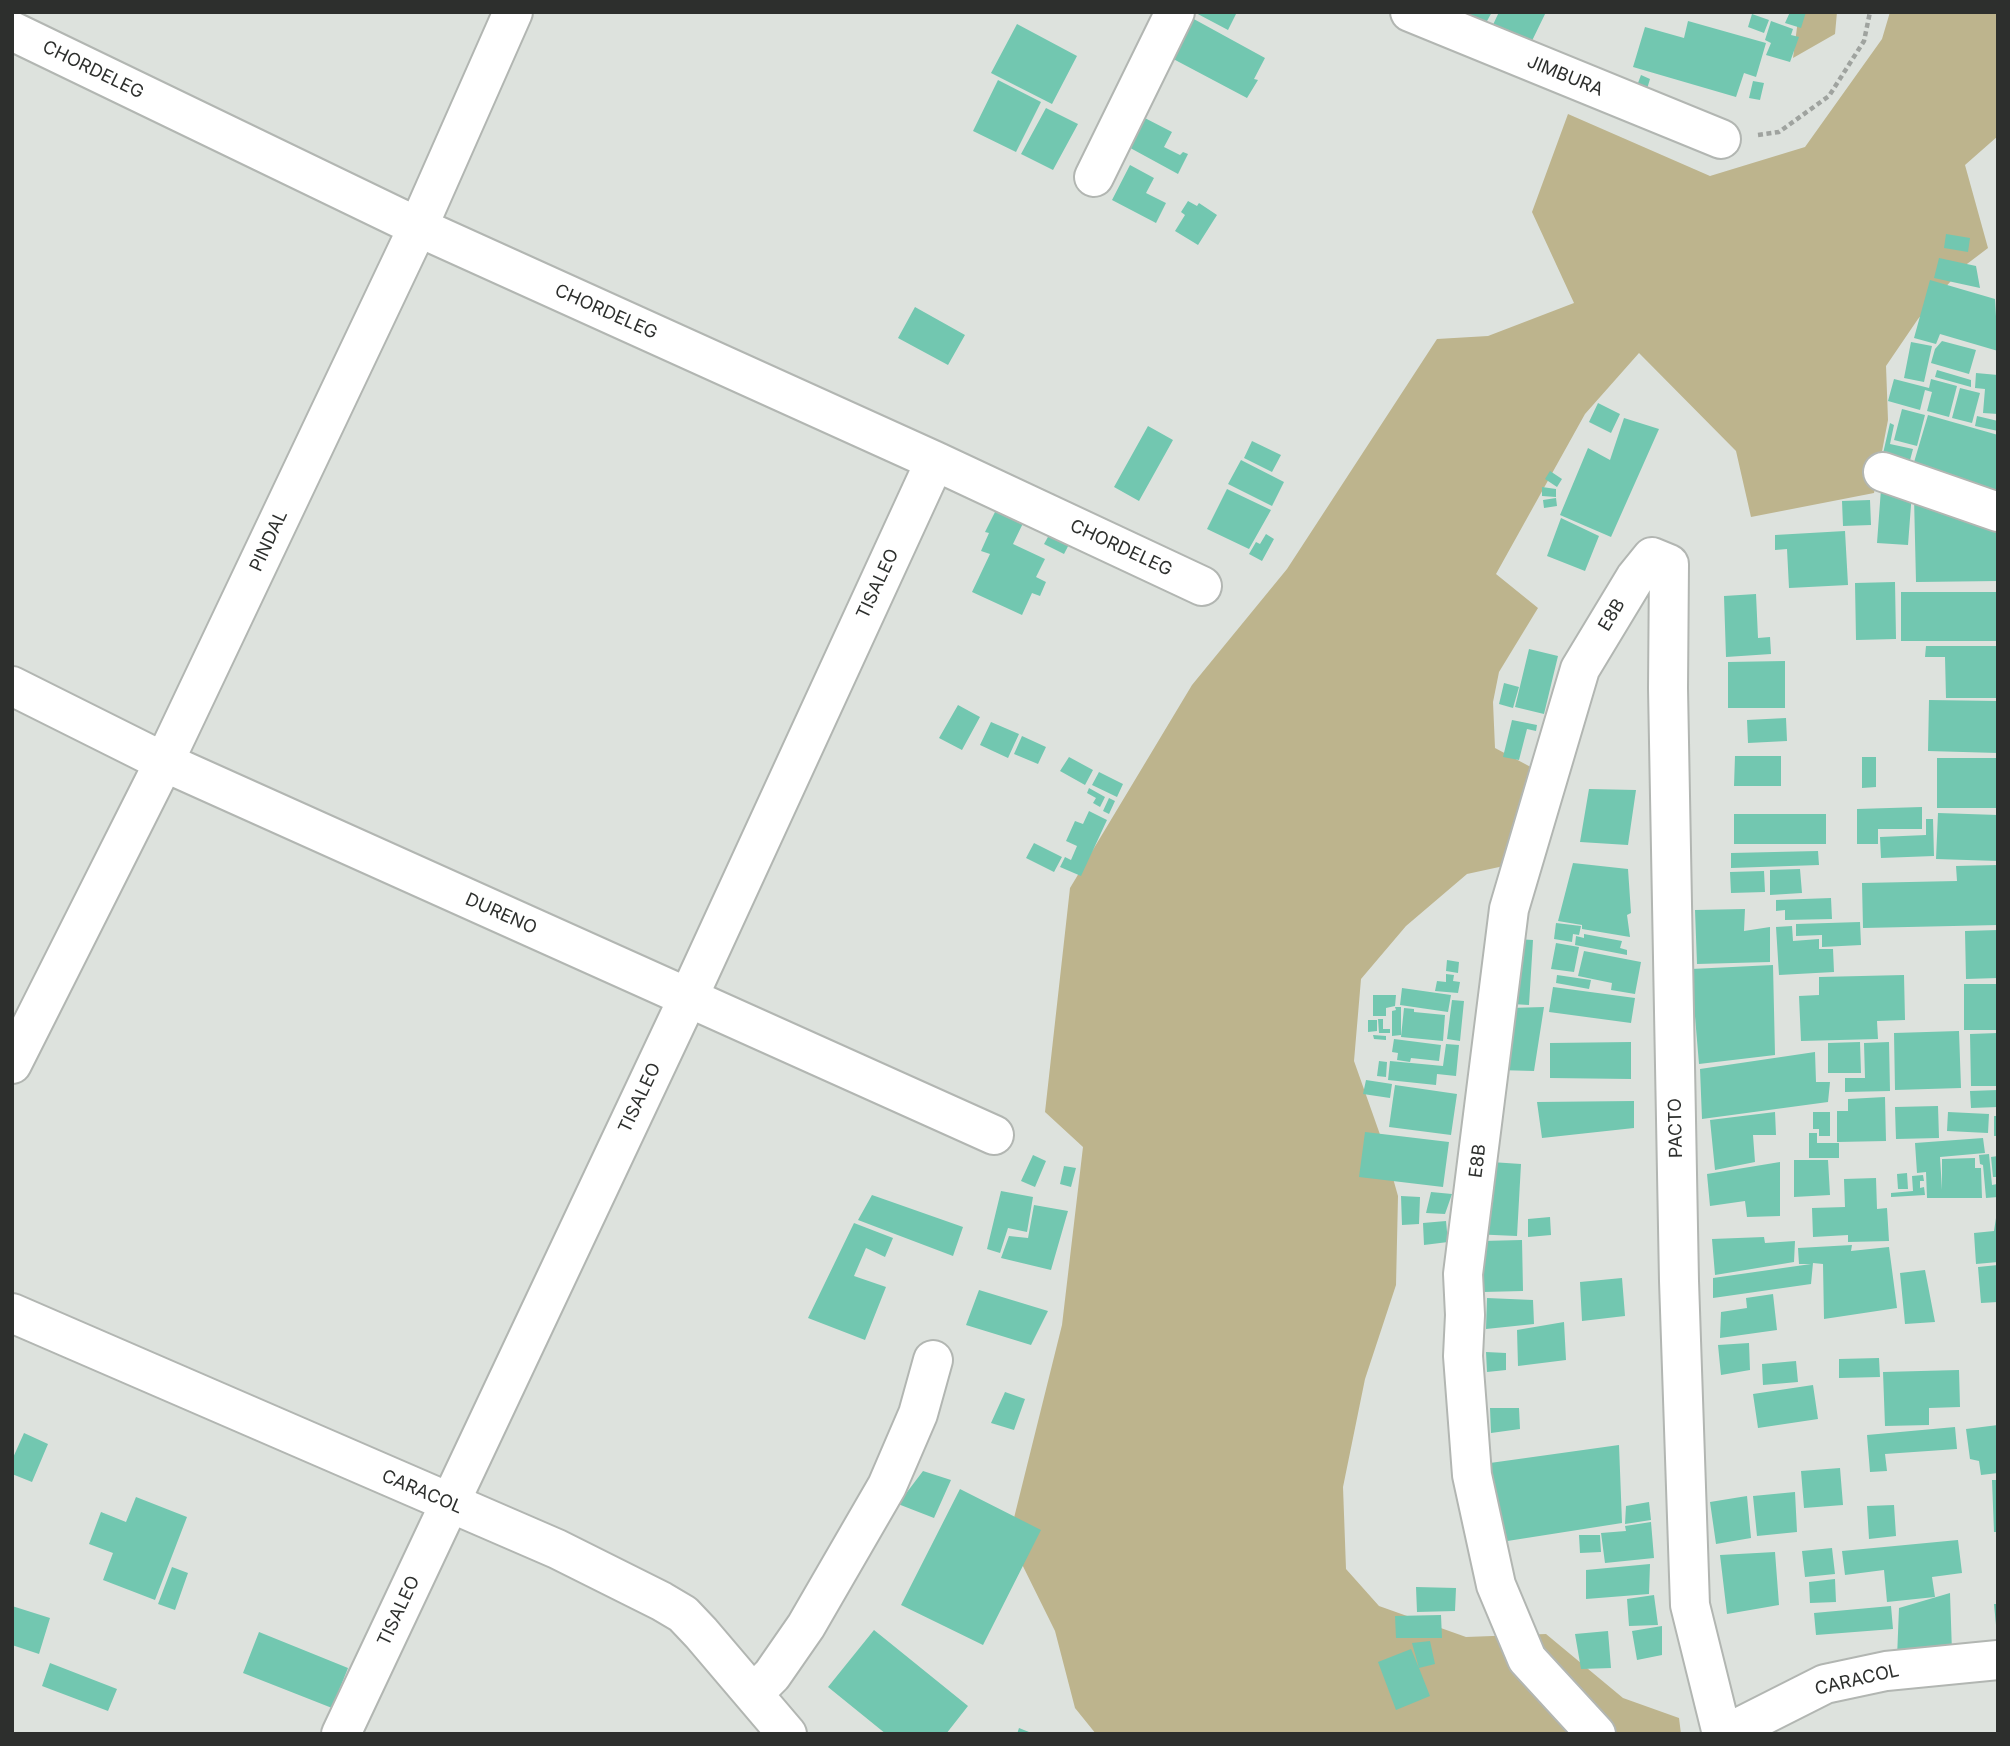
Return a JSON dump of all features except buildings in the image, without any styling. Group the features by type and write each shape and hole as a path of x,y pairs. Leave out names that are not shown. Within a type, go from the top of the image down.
{"street":[{"name":"PINDAL","path":"12,1064 164,762 418,227 513,12"},
{"path":"1094,177 1175,12"},
{"name":"JIMBURA","path":"1410,12 1721,139"},
{"name":"CHORDELEG","path":"12,31 418,227 935,461 1202,586"},
{"name":"TISALEO","path":"341,1734 688,998 935,461"},
{"path":"1883,472 1998,512"},
{"name":"PACTO","path":"1635,578 1652,557 1669,564 1668,702 1678,1268 1690,1605 1724,1734"},
{"name":"E8B","path":"1596,1734 1527,1659 1496,1585 1472,1475 1463,1356 1463,1274 1509,909 1580,668 1635,578"},
{"name":"DURENO","path":"12,686 164,762 994,1135"},
{"name":"CARACOL","path":"12,1313 557,1549 683,1614 787,1734"},
{"path":"753,1694 772,1675 806,1626 887,1486 918,1414 933,1360"},
{"name":"CARACOL","path":"1724,1734 1825,1684 1886,1671 1998,1660"}],"path":[{"path":"1721,139 1779,132 1829,96 1864,41 1870,12"}],"shaded area":[{"path":"1799,12 1837,12 1835,34 1793,58"},
{"path":"1890,12 1998,12 1998,136 1965,165 1988,248 1963,267 1918,319 1886,366 1888,420 1874,493 1751,517 1736,451 1639,353 1585,414 1496,574 1538,608 1499,672 1493,702 1495,748 1542,773 1513,864 1467,874 1406,926 1361,979 1354,1061 1383,1143 1398,1196 1396,1285 1365,1379 1343,1487 1346,1569 1379,1606 1466,1637 1546,1634 1623,1698 1679,1718 1681,1734 1096,1734 1075,1708 1055,1631 1009,1538 1062,1325 1083,1147 1045,1112 1070,888 1192,685 1287,569 1437,339 1488,336 1574,303 1532,212 1568,114 1710,176 1805,147 1882,39"}]}
